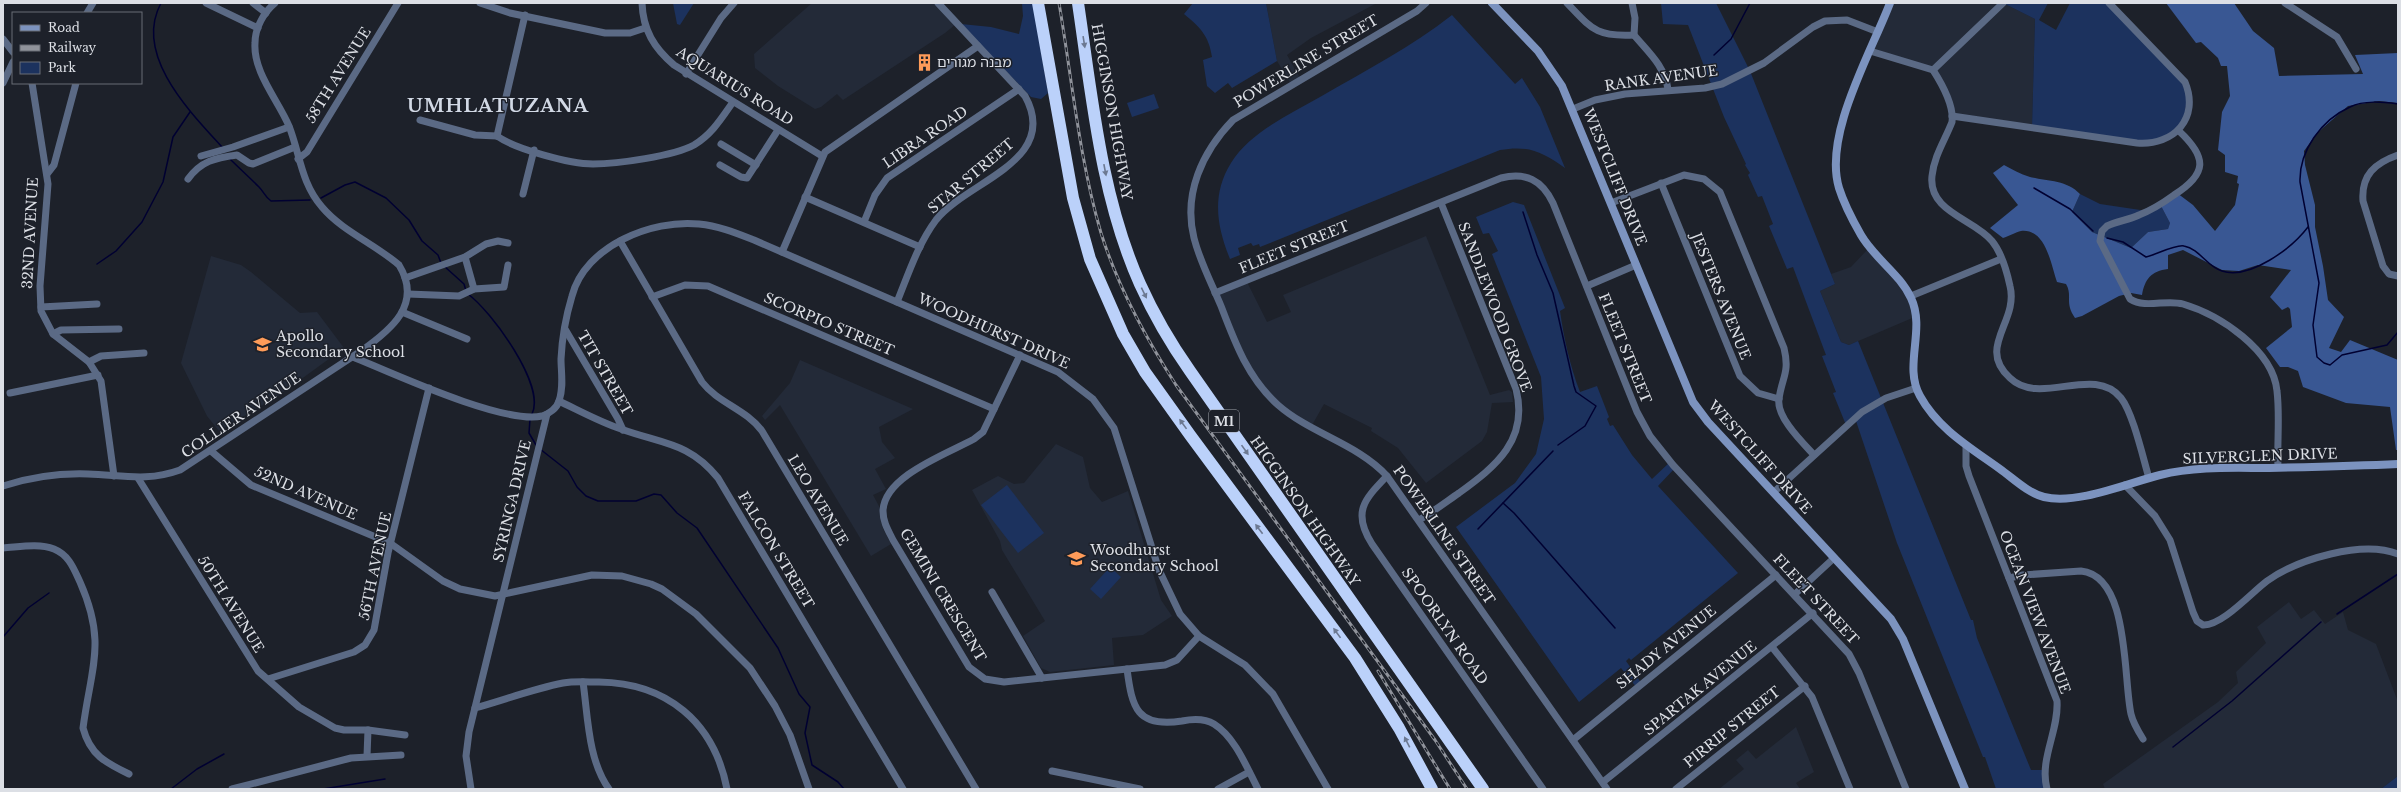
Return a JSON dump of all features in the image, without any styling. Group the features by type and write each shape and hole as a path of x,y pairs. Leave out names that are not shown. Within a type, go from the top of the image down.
{"highway":[{"name":"M1","path":"1038,3 1073,198 1090,259 1123,334 1145,372 1355,658 1399,728 1432,789"},
{"name":"HIGGINSON HIGHWAY","path":"1078,3 1110,191 1131,261 1149,303 1190,371 1483,789"},
{"path":"1418,765 1429,789"}],"street":[{"path":"88,12 93,3"},
{"path":"206,3 258,28"},
{"path":"253,3 266,13"},
{"name":"COLLIER AVENUE","path":"3,486 49,475 89,474 138,478 155,477 180,470 353,357 380,336 402,312 408,294 406,278 399,265 322,208 308,186 298,159 289,127 258,64 255,42 258,28 266,13 275,3"},
{"name":"58TH AVENUE","path":"298,159 307,152 398,3"},
{"path":"480,3 525,16 605,33 625,34 645,28"},
{"name":"AQUARIUS ROAD","path":"642,3 645,28 654,44 663,55 686,74 822,156"},
{"path":"686,74 721,18 734,3"},
{"name":"STAR STREET","path":"897,302 920,247 937,219 948,208 1010,165 1025,150 1032,132 1032,112 1025,96 938,3"},
{"name":"POWERLINE STREET","path":"1426,3 1417,10 1240,115 1224,129 1213,143 1200,165 1192,195 1191,211 1195,240 1244,362 1263,390 1294,417 1370,460 1387,476 1607,789"},
{"name":"WESTCLIFF DRIVE","path":"1492,3 1538,51 1562,86 1573,109 1692,402 1708,422 1891,619 1903,639 1965,789"},
{"path":"1567,3 1588,25 1602,33 1611,36 1634,35"},
{"path":"1632,3 1635,18 1634,35 1658,61 1665,76 1668,89"},
{"name":"SILVERGLEN DRIVE","path":"1890,3 1840,127 1837,143 1837,178 1847,208 1865,241 1878,260 1903,284 1916,310 1917,326 1914,373 1916,388 1921,399 1931,412 1966,446 2026,488 2043,497 2071,497 2193,469 2398,464"},
{"path":"1933,70 2003,3"},
{"path":"1952,116 2141,144 2160,141 2179,131 2188,109 2189,97 2185,82 2109,3"},
{"path":"2285,3 2337,37 2356,69"},
{"path":"497,136 525,16"},
{"name":"RANK AVENUE","path":"1573,109 1601,99 1668,89 1705,88 1736,78 1764,64 1808,31 1825,21 1847,20 1878,32"},
{"path":"3,39 12,51"},
{"path":"782,252 822,156 836,143 978,46"},
{"path":"1870,51 1933,70"},
{"path":"3,83 12,64"},
{"path":"1933,70 1952,116 1949,130 1934,164 1932,186 1944,207 1990,238 2001,259 2012,294 2009,315 1996,349 1998,360 2004,372 2014,382 2028,387 2046,388 2090,385 2106,386 2113,390 2126,406 2149,478"},
{"name":"32ND AVENUE","path":"32,84 47,174 47,213 40,307 46,323 53,334 89,362 98,375 102,388 114,476"},
{"path":"47,174 54,165 76,84"},
{"name":"LIBRA ROAD","path":"864,222 875,195 887,178 1019,89"},
{"path":"420,120 475,135 497,136 512,144 568,160 593,164 676,152 688,148 706,136 720,121 733,102"},
{"path":"188,179 198,166 224,153 289,127"},
{"path":"720,164 744,178 748,176 778,130"},
{"path":"2179,131 2194,147 2200,158 2200,168 2197,177 2188,185 2152,209 2107,226 2102,231 2100,241 2130,299 2139,304 2176,302 2186,305 2238,332 2262,357 2270,370 2277,390 2278,468"},
{"path":"721,144 756,165"},
{"path":"201,156 224,153 238,155 249,164 253,164 295,147"},
{"path":"523,194 534,150"},
{"path":"2398,155 2373,168 2366,177 2362,193 2363,201 2383,266 2389,274 2398,276"},
{"name":"FLEET STREET","path":"1215,293 1512,175 1522,175 1533,179 1548,192 1637,412 1650,436 1673,465 1845,648 1855,663 1906,789"},
{"path":"1611,203 1661,183 1684,176 1696,176 1714,186 1723,198 1784,348 1787,371 1779,400 1779,408 1790,428 1814,455"},
{"name":"JESTERS AVENUE","path":"1661,183 1740,376 1758,392 1779,400"},
{"path":"805,197 920,247"},
{"name":"SANDLEWOOD GROVE","path":"1419,520 1479,479 1499,462 1513,438 1519,416 1516,389 1441,203"},
{"name":"WOODHURST DRIVE","path":"620,241 658,227 698,224 729,230 1020,355 1071,380 1093,399 1104,412 1120,445 1165,585 1180,614 1199,636 1245,665 1273,694 1328,789"},
{"path":"559,401 565,329 572,294 579,278 601,254 620,241"},
{"name":"LEO AVENUE","path":"620,241 708,390 749,416 762,431 976,789"},
{"path":"406,278 465,256 486,244 498,242 508,243"},
{"path":"465,256 474,289"},
{"path":"1910,296 2001,259"},
{"path":"408,294 459,296 474,289 504,287 508,265"},
{"path":"1587,286 1636,265"},
{"name":"SCORPIO STREET","path":"652,297 685,285 708,286 994,410"},
{"path":"40,307 97,304"},
{"path":"402,312 467,339"},
{"path":"53,334 61,330 119,329"},
{"name":"TIT STREET","path":"565,329 623,430"},
{"path":"89,362 101,356 144,353"},
{"name":"GEMINI CRESCENT","path":"1020,355 987,426 978,436 895,484 884,503 884,522 904,559 972,670 985,679 994,681 1042,678 1127,669 1173,662 1182,656 1199,636"},
{"path":"353,357 488,410 525,416 547,414"},
{"path":"10,393 98,375"},
{"name":"56TH AVENUE","path":"268,679 343,657 365,645 374,630 390,543 429,388"},
{"path":"1774,492 1814,455 1868,409 1886,398 1916,388"},
{"name":"SYRINGA DRIVE","path":"471,789 467,743 539,443 547,414 559,401"},
{"name":"FALCON STREET","path":"559,401 600,422 686,450 708,465 718,478 903,789"},
{"name":"OCEAN VIEW AVENUE","path":"1966,446 1966,466 1969,476 2057,700 2054,734 2044,766 2047,789"},
{"name":"52ND AVENUE","path":"211,451 244,480 259,490 390,543 454,587 495,596 592,575 634,578 651,584 676,597 736,652 761,683 790,735 809,789"},
{"name":"SPOORLYN ROAD","path":"1387,476 1367,496 1361,517 1364,530 1376,551 1543,789"},
{"name":"50TH AVENUE","path":"138,478 254,665 268,679 299,707 325,723 344,730 368,730 405,735"},
{"path":"2125,484 2165,530 2170,540 2193,612 2197,621 2203,625 2216,622 2268,580 2293,567 2329,556 2365,549 2383,550 2398,554"},
{"path":"3,548 47,547 64,555 73,566 91,609 96,636 95,659 83,728 90,747 99,756 129,774"},
{"path":"1795,594 1834,558"},
{"path":"2010,578 2023,575 2081,571 2089,572 2102,580 2112,599 2119,621 2131,713 2143,739"},
{"name":"SHADY AVENUE","path":"1573,740 1776,575"},
{"path":"992,592 1042,678"},
{"name":"SPARTAK AVENUE","path":"1603,782 1813,613"},
{"path":"1772,646 1804,686 1819,712 1850,789"},
{"path":"1127,669 1130,696 1137,711 1144,718 1153,722 1172,722 1192,719 1214,723 1230,740 1258,789"},
{"path":"583,682 593,751 597,768 609,789"},
{"path":"475,708 563,683 611,682 638,686 658,693 677,705 697,725 722,765 727,789"},
{"name":"PIRRIP STREET","path":"1676,789 1804,686"},
{"path":"367,756 368,730"},
{"path":"232,789 342,760 367,756 401,755"},
{"path":"1052,771 1140,789"},
{"path":"1218,789 1249,772"}],"shaded area":[{"path":"812,3 938,3 956,24 945,33 843,100 837,94 821,107 815,109 778,86 755,68 754,54"},
{"path":"1266,3 1377,3 1311,38 1287,55 1300,78 1291,84 1277,61"},
{"path":"1890,3 2003,3 2035,19 2032,127 1956,116 1936,74 1871,51"},
{"path":"2166,3 2234,3 2253,31 2274,48 2279,76 2363,74 2355,55 2398,53 2398,103 2379,101 2348,106 2317,133 2304,151 2305,165 2315,205 2315,227 2328,300 2344,317 2329,348 2341,352 2350,340 2398,360 2398,450 2396,450 2390,407 2346,403 2303,387 2298,371 2288,367 2280,367 2266,348 2292,327 2290,309 2288,307 2282,310 2270,297 2291,270 2258,265 2239,271 2222,270 2183,250 2168,255 2168,269 2153,274 2147,280 2142,295 2131,293 2119,296 2082,316 2075,318 2070,308 2068,288 2066,284 2057,282 2050,258 2042,241 2036,235 2021,231 2003,238 1990,228 2018,205 1993,173 2004,165 2026,176 2056,182 2075,189 2080,194 2072,212 2092,232 2131,248 2148,232 2168,229 2170,223 2160,204 2177,193 2193,205 2215,231 2235,205 2239,184 2237,183 2238,176 2225,172 2225,155 2218,150 2222,112 2230,96 2227,66 2221,66 2218,58 2201,42 2196,43"},
{"path":"1426,236 1490,395 1509,390 1512,392 1513,402 1492,403 1487,432 1482,441 1426,483 1398,448 1371,431 1372,428 1324,404 1311,427 1295,417 1258,384 1215,293 1246,280 1267,322 1291,312 1283,295"},
{"path":"1869,248 1898,278 1917,316 1849,345 1841,342 1820,291 1835,284 1831,274 1851,267"},
{"name":"Apollo Secondary School","path":"211,256 241,265 300,313 317,312 344,348 278,396 219,431 207,416 181,363"},
{"path":"800,360 913,409 879,427 882,442 895,458 875,469 886,489 873,495 880,508 883,529 891,544 871,556 780,405 765,420 762,416 790,383"},
{"name":"Woodhurst Secondary School","path":"1056,444 1083,457 1090,488 1102,502 1128,491 1161,600 1172,616 1143,635 1112,638 1114,665 1050,672 1041,668 1023,636 1045,621 1002,550 1000,541 972,490 998,476 1014,484 1024,483"},
{"path":"2289,602 2301,619 2314,610 2325,624 2343,612 2348,630 2376,644 2398,702 2398,776 2381,789 2105,789 2103,784 2218,702 2238,683 2236,672 2266,643 2257,627"},
{"path":"1796,727 1814,772 1796,783 1800,789 1719,789 1744,769 1736,760 1748,750 1756,759"}],"green space":[{"path":"673,3 694,3 680,25 677,24"},
{"path":"1022,3 1033,3 1048,93 1041,99 1031,97 961,24 991,27 1019,34 1023,16"},
{"path":"1193,3 1266,3 1277,61 1232,88 1228,83 1215,93 1207,86 1203,60 1212,57 1209,43 1203,32 1184,14"},
{"path":"1661,3 1716,3 1750,71 1835,284 1820,291 1841,342 1849,345 1858,341 1971,620 1973,620 1977,638 2031,770 2043,770 2046,789 1996,789 1985,757 1983,757 1897,543 1855,418 1846,425 1833,393 1836,392 1822,356 1826,355 1793,267 1787,269 1769,226 1773,224 1762,196 1758,197 1748,175 1750,173 1724,117 1688,25 1663,24"},
{"path":"2003,3 2048,3 2039,20 2056,30 2070,3 2109,3 2176,71 2188,93 2183,125 2153,143 2032,127 2035,19"},
{"path":"1452,15 1515,84 1522,78 1540,107 1565,168 1535,151 1519,148 1500,150 1260,247 1259,244 1253,246 1251,243 1238,248 1240,255 1230,259 1225,247 1219,223 1218,199 1225,175 1239,152 1259,133 1271,125 1388,58 1420,38"},
{"path":"1154,94 1159,108 1132,117 1127,103"},
{"path":"2080,194 2100,204 2147,211 2160,204 2170,223 2168,229 2148,232 2131,248 2092,232 2072,212"},
{"path":"1513,202 1524,205 1565,308 1560,311 1563,332 1570,362 1580,392 1597,386 1609,417 1607,419 1610,426 1613,425 1632,455 1652,479 1670,462 1675,468 1658,486 1738,573 1631,660 1629,658 1626,661 1642,684 1637,688 1621,668 1579,702 1456,527 1515,483 1536,454 1544,419 1541,377 1492,254 1498,251 1489,233 1483,234 1476,217"},
{"path":"1007,485 1044,533 1018,553 981,505"},
{"path":"1110,567 1121,577 1101,599 1090,589"},
{"path":"2398,776 2398,789 2381,789"}],"waterway":[{"path":"161,3 154,23 154,43 160,62 169,82 181,100 223,148"},
{"path":"1714,55 1731,39 1750,3"},
{"path":"2398,104 2380,102 2361,103 2339,113 2330,120 2321,128 2308,148 2303,159 2300,182 2319,283 2313,325 2317,357 2324,363 2330,365 2342,355 2387,345 2398,332"},
{"path":"97,264 116,251 142,222 163,182 173,137 190,112"},
{"path":"229,158 271,201 310,200"},
{"path":"321,198 345,185 355,182 386,198 409,220 422,241 438,255 441,263"},
{"path":"2034,188 2070,209 2093,231"},
{"path":"1523,212 1537,255 1553,293 1576,392 1596,406 1585,426 1558,445"},
{"path":"2107,238 2123,242 2146,257 2171,248 2184,246 2195,251 2217,269 2233,273 2257,267 2270,260 2292,244 2308,227"},
{"path":"444,266 464,284 466,291"},
{"path":"468,294 490,316 514,350 524,368 531,385 534,401 532,414"},
{"path":"530,419 529,433 536,445"},
{"path":"540,449 568,471 577,487 586,496 598,501 636,501 654,494 661,495 677,513 697,528 778,648 799,694 810,707 805,733 812,765 838,782 844,789"},
{"path":"1478,529 1553,451"},
{"path":"1503,503 1514,513 1615,628"},
{"path":"2337,614 2398,574"},
{"path":"3,637 28,608 49,593"},
{"path":"2173,747 2232,701 2321,622"},
{"path":"171,789 197,769 224,754"},
{"path":"323,789 385,779"}],"railway":[{"path":"1059,3 1081,147 1093,205 1108,253 1133,311 1176,385 1435,740 1467,789"},
{"path":"1378,671 1450,789"}],"place":[{"name":"מבנה מגורים","path":"924,62"},
{"name":"Apollo Secondary School","path":"263,344"},
{"name":"Woodhurst Secondary School","path":"1077,558"}],"district":[{"name":"UMHLATUZANA","path":"498,106"}]}
